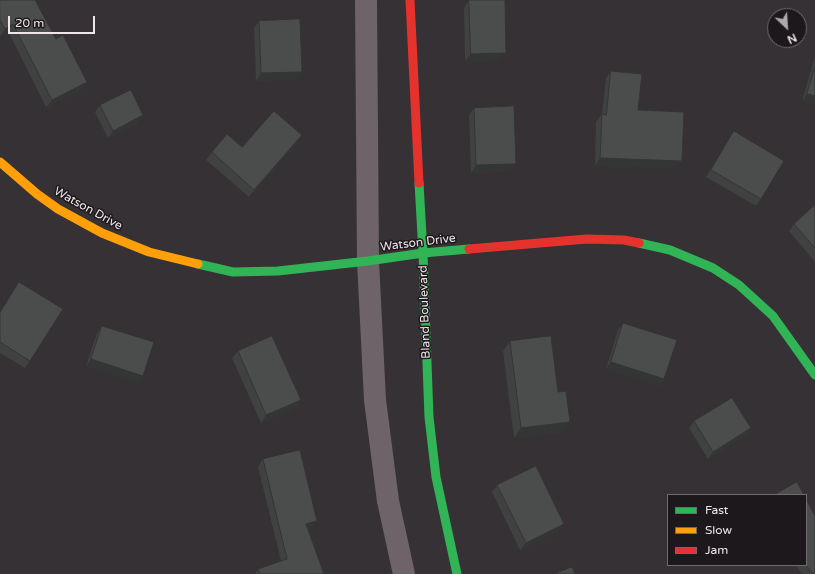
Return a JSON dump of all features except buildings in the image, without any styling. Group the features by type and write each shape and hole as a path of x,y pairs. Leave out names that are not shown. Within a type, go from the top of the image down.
{"street":[{"path":"366,0 368,261 375,400 388,500 404,574"},
{"name":"Bland Boulevard","path":"410,0 423,252 429,417 436,477 457,574"},
{"name":"Watson Drive","path":"0,162 37,194 58,209 102,233 149,252 233,272 278,271 368,261 423,252 587,239 624,240 670,250 713,268 739,285 773,316 815,375"}],"traffic: fast":[{"path":"419,183 429,417 436,477 457,574"},
{"path":"639,243 670,250 713,268 739,285 773,316 815,375"},
{"path":"198,264 233,272 278,271 423,253 469,249"}],"traffic: slow":[{"path":"0,162 37,194 58,209 102,233 149,252 198,264"}],"traffic: jam":[{"path":"410,0 419,183"},
{"path":"469,249 587,239 624,240 639,243"}]}
